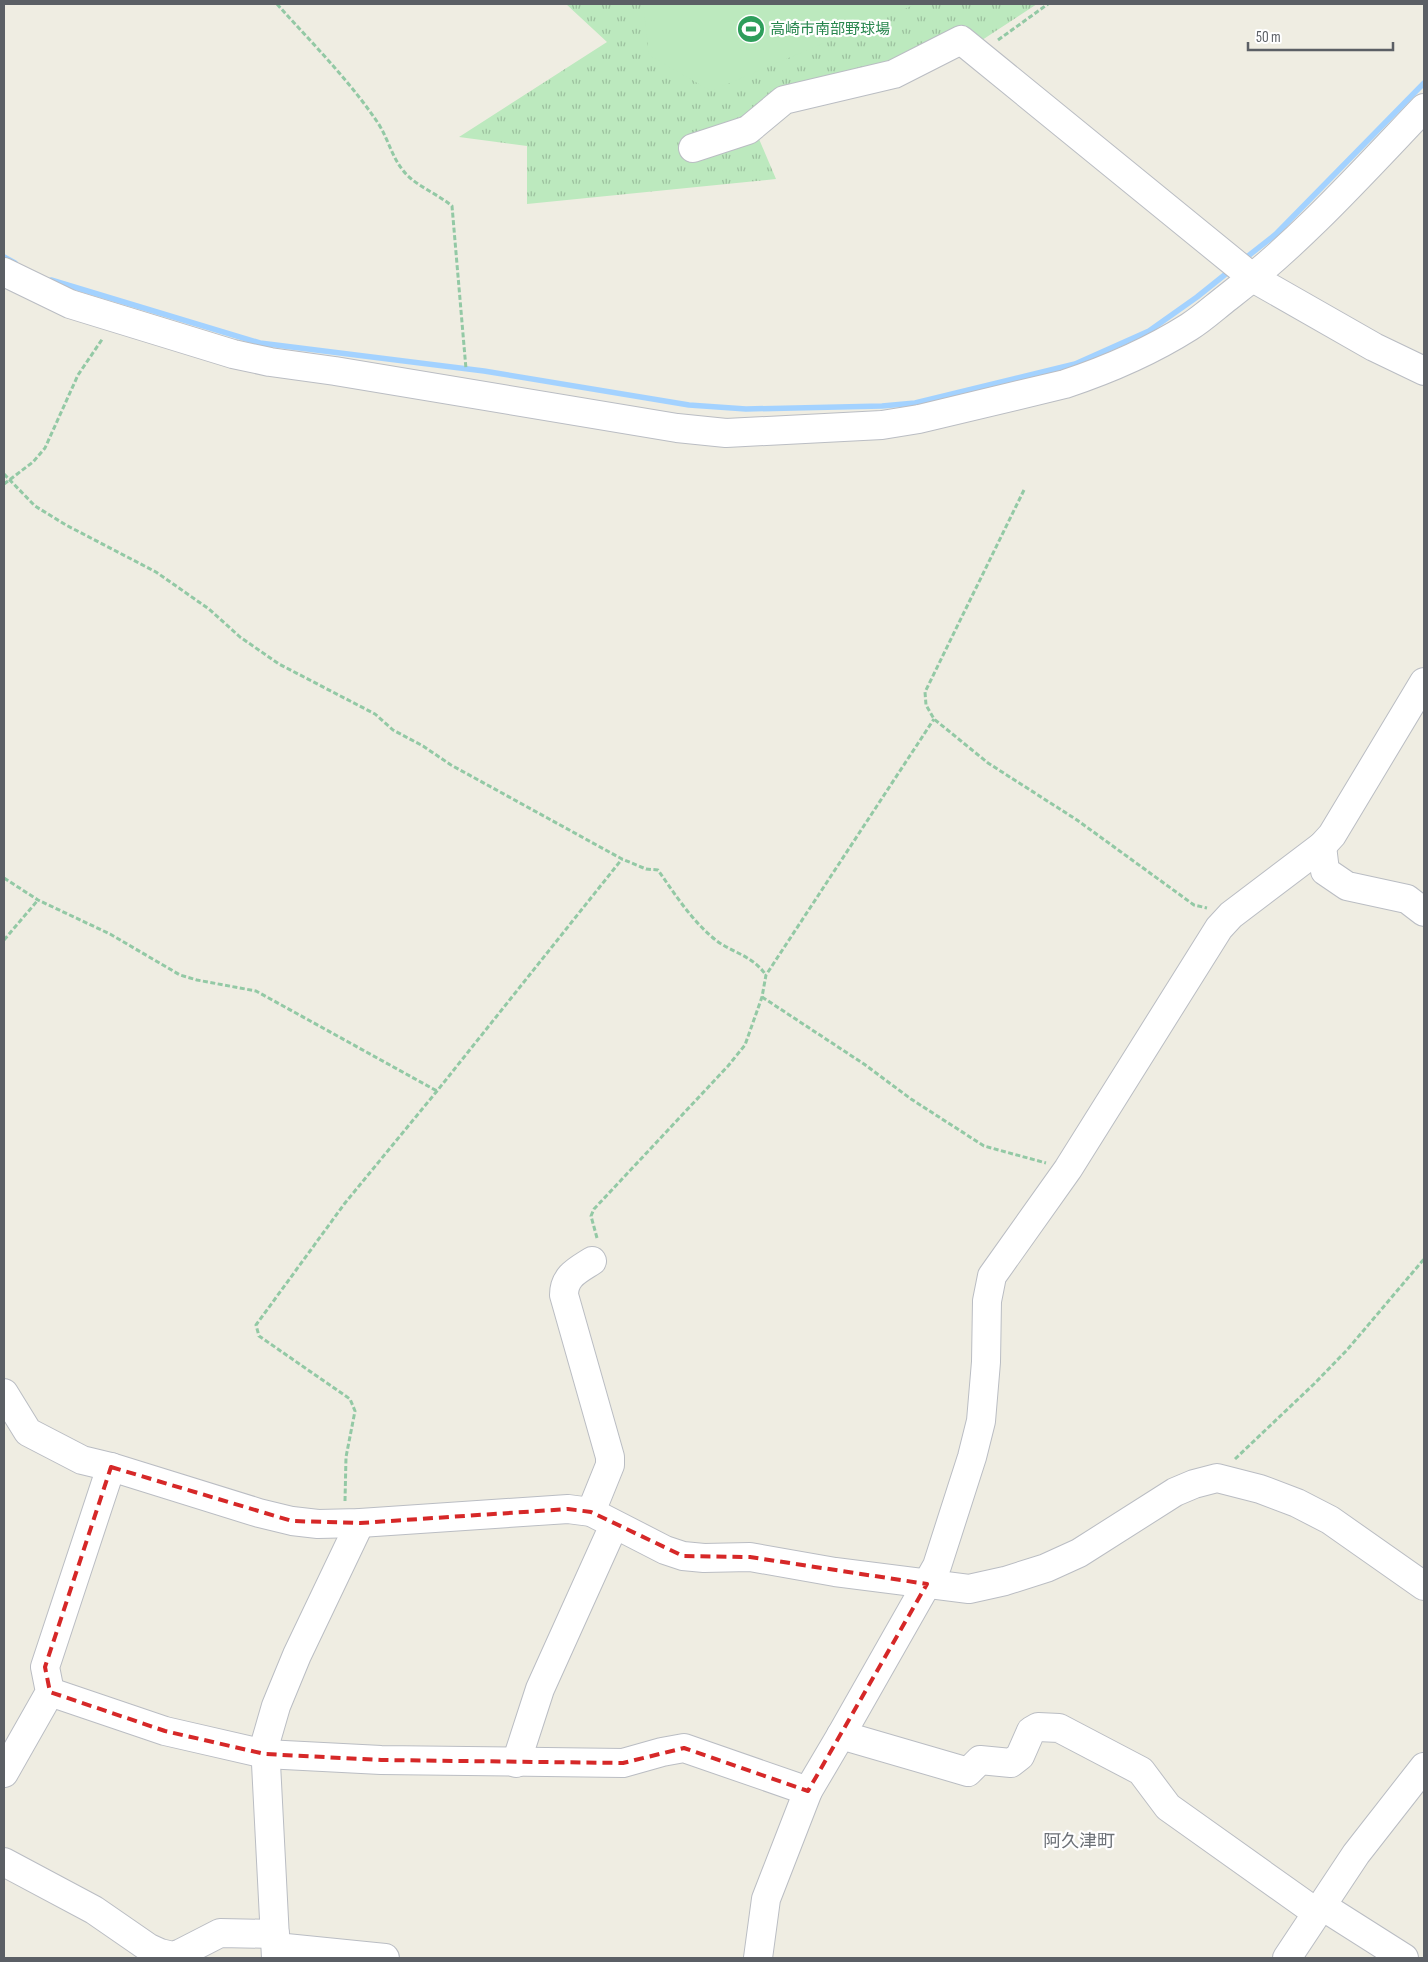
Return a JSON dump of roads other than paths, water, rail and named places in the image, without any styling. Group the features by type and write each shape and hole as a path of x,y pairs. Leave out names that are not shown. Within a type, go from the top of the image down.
{"street":[{"path":"692,148 748,130 784,100 894,74 961,40 977,55 1253,278 1374,347 1424,371"},
{"path":"4,272 70,304 233,354 270,362 468,392 677,428 726,432 882,426 1045,389 1084,378 1148,349 1189,327 1253,278 1330,206 1424,108"},
{"path":"758,1958 766,1899 808,1791 937,1566 972,1456 981,1420 986,1362 987,1301 992,1276 1068,1170 1207,944 1231,915 1322,846 1332,835 1424,682"},
{"path":"1322,846 1325,871 1347,886 1407,899 1424,912"},
{"path":"516,1763 540,1689 602,1518 610,1457 564,1295 564,1288 571,1275 592,1261"},
{"path":"4,1393 28,1432 82,1460 292,1521 318,1524 353,1523 568,1509 602,1518 665,1550 683,1556 704,1558 750,1556 785,1564 968,1589 1005,1581 1046,1568 1079,1553 1175,1492 1194,1484 1217,1478 1260,1489 1298,1503 1330,1520 1424,1586"},
{"path":"4,1773 50,1692 45,1667 111,1467"},
{"path":"276,1946 265,1744 276,1706 353,1523"},
{"path":"50,1692 165,1731 265,1754 381,1760 623,1763 684,1748 808,1791"},
{"path":"841,1735 968,1772 980,1760 1012,1763 1020,1756 1031,1731 1038,1727 1059,1728 1141,1771 1168,1807 1320,1909 1404,1958"},
{"path":"1287,1958 1356,1854 1424,1766"},
{"path":"4,1862 94,1910 149,1948 160,1953 173,1956 220,1933 276,1946 385,1958"}],"waterway":[{"path":"1243,260 1276,234 1424,83"},
{"path":"4,257 15,263"},
{"path":"51,280 260,343 484,371 689,405 746,409 882,406 915,403 1075,364 1149,331 1232,269"}],"place":[{"name":"高崎市南部野球場","path":"751,29"}],"district":[{"name":"阿久津町","path":"1079,1841"}]}
